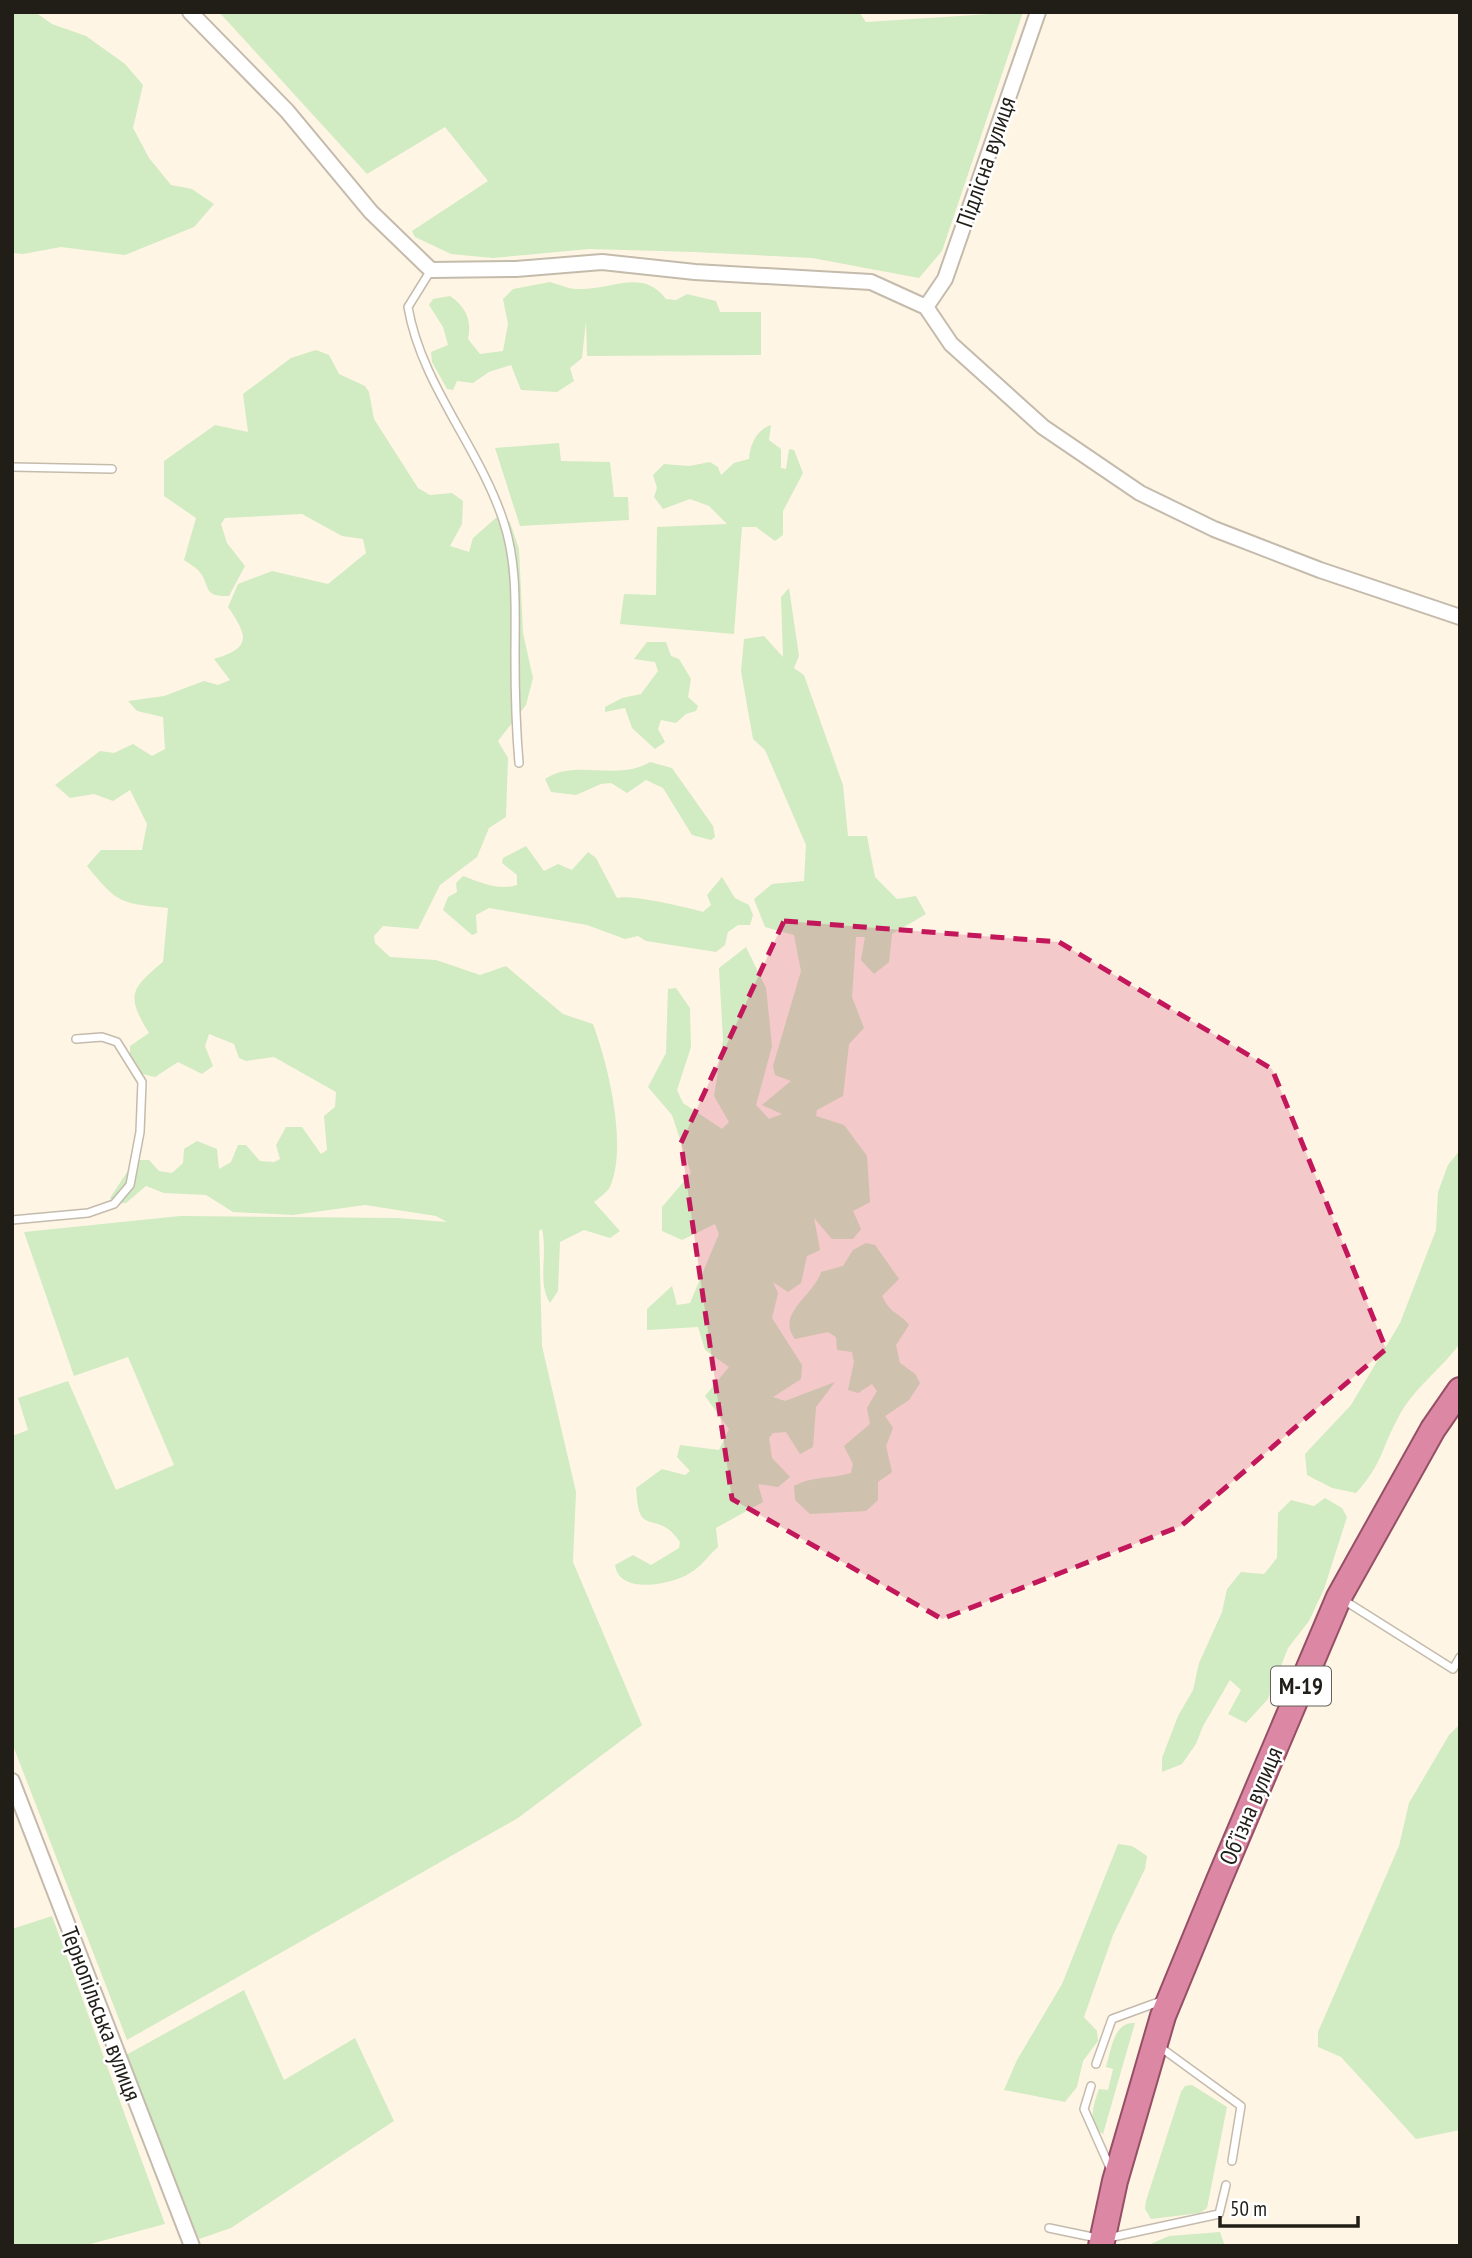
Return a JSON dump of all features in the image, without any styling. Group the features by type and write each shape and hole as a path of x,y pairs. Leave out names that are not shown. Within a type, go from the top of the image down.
{"highway":[{"name":"Обʼїзна вулиця","path":"1102,2242 1115,2181 1171,1997 1339,1597 1433,1429 1460,1390"}],"street":[{"path":"190,12 287,111 372,212 431,270 516,269 602,262 695,272 827,277 871,282 926,307 951,344 1043,427 1140,493 1249,543 1460,617"},
{"name":"Підлісна вулиця","path":"926,307 945,279 1038,12"},
{"name":"Тернопільська вулиця","path":"12,1781 192,2246"}],"lane":[{"path":"431,270 408,307 411,321 441,397 503,520 516,576 515,710 519,763"},
{"path":"12,467 112,469"},
{"path":"12,1220 88,1213 114,1204 130,1185 140,1132 142,1082 117,1042 102,1037 76,1039"},
{"path":"1339,1597 1453,1669 1460,1657"},
{"path":"1096,2064 1112,2019 1171,1997"},
{"path":"1155,2043 1241,2106 1232,2161"},
{"path":"1091,2086 1084,2109 1115,2181"},
{"path":"1049,2228 1102,2242 1219,2214 1226,2185"}],"highlighted area":[{"path":"784,921 1059,942 1272,1069 1386,1349 1181,1526 942,1619 732,1499 681,1143"}],"green space":[{"path":"12,12 35,12 52,24 86,36 125,64 143,85 133,128 149,158 171,185 192,189 214,204 194,227 125,255 61,247 23,254 12,253"},
{"path":"219,12 859,12 866,22 1023,12 942,251 919,278 812,258 589,249 493,258 451,254 415,237 412,231 488,181 445,127 367,174"},
{"path":"550,282 577,289 589,289 636,282 657,289 666,299 676,300 687,294 716,301 720,312 761,312 761,355 587,356 586,321 582,358 570,368 574,381 557,392 521,390 511,365 489,372 473,383 457,381 453,390 447,389 432,362 431,352 448,345 443,327 429,305 433,299 450,296 460,305 468,320 468,339 480,354 503,351 508,324 503,299 513,289"},
{"path":"316,350 329,355 339,374 365,386 369,392 374,419 418,488 430,495 452,493 463,501 462,524 450,546 469,552 473,538 497,517 510,522 519,549 523,633 533,678 526,705 498,741 508,758 506,817 489,828 477,857 440,885 418,929 383,926 374,936 375,943 390,957 436,960 480,975 506,966 563,1014 593,1024 599,1041 614,1105 617,1150 610,1187 594,1202 620,1231 610,1238 584,1230 560,1242 558,1291 550,1303 543,1277 544,1239 542,1229 539,1231 542,1346 576,1492 573,1562 642,1725 518,1818 127,2040 12,1743 12,1436 28,1430 18,1398 68,1381 116,1490 174,1465 128,1357 74,1376 24,1232 180,1216 397,1218 447,1222 436,1216 365,1205 293,1215 233,1212 206,1195 164,1193 146,1186 126,1203 114,1204 110,1198 135,1160 149,1160 159,1171 172,1173 183,1163 184,1149 197,1141 217,1149 219,1169 231,1162 238,1145 246,1145 260,1161 274,1162 280,1159 276,1145 286,1127 302,1127 321,1154 327,1150 324,1116 335,1107 336,1092 274,1057 246,1061 239,1058 234,1044 209,1034 205,1046 213,1066 202,1074 178,1062 155,1077 130,1071 130,1046 149,1033 137,1010 135,994 144,979 163,962 168,908 139,905 121,899 106,888 87,866 101,850 142,850 147,824 130,790 113,801 94,794 70,798 55,785 100,751 114,753 133,744 152,756 165,749 163,717 137,711 128,701 164,696 204,681 218,685 230,680 214,659 235,650 243,640 240,626 228,607 238,584 272,571 328,584 366,553 363,539 342,536 302,514 225,518 221,524 227,543 245,566 229,596 214,595 198,570 184,560 196,518 164,496 164,461 215,425 248,432 243,394 291,358"},
{"path":"771,425 769,440 781,449 781,468 786,469 789,449 794,450 803,473 783,511 783,535 775,541 756,527 742,527 734,634 620,624 624,594 656,595 657,527 727,524 709,506 690,499 663,509 654,497 657,488 653,475 664,464 689,466 710,462 718,467 721,475 734,463 749,459 755,439 761,430"},
{"path":"559,443 561,461 610,462 614,497 628,497 629,520 520,526 495,448"},
{"path":"789,588 799,656 794,668 804,675 843,785 848,836 867,836 875,877 897,899 916,896 926,914 892,934 889,962 874,974 861,960 865,937 856,937 852,997 864,1028 849,1044 843,1096 817,1110 816,1116 844,1125 867,1156 870,1202 853,1211 861,1229 853,1239 832,1239 814,1218 820,1250 807,1256 801,1283 788,1292 773,1282 778,1293 772,1318 802,1365 801,1379 773,1397 785,1401 835,1382 816,1407 813,1447 800,1454 786,1432 773,1433 769,1438 772,1458 790,1477 778,1487 758,1484 763,1502 716,1528 718,1547 694,1570 672,1581 636,1584 619,1575 615,1565 633,1555 651,1565 679,1548 680,1542 669,1529 642,1517 636,1488 662,1469 685,1475 690,1471 677,1457 680,1445 719,1450 729,1429 705,1396 729,1367 705,1350 698,1327 647,1330 647,1309 672,1286 677,1305 690,1303 719,1234 715,1224 682,1240 662,1231 662,1207 691,1173 672,1115 648,1087 666,1053 668,989 676,988 690,1008 691,1047 677,1090 683,1103 722,1129 729,1122 714,1096 723,1040 719,968 746,947 766,988 772,1046 756,1105 769,1119 782,1114 762,1105 791,1081 775,1075 773,1066 801,971 794,935 765,927 754,899 772,884 804,881 806,845 765,750 753,739 741,671 744,639 764,636 783,657 781,597"},
{"path":"647,642 666,642 671,656 679,659 691,679 688,697 698,706 696,711 686,714 676,723 661,720 658,729 665,742 655,749 632,728 625,708 605,712 605,707 622,698 641,694 658,671 655,662 634,659"},
{"path":"650,762 672,768 713,826 715,837 711,840 692,835 663,788 646,780 627,793 611,783 601,784 576,795 551,792 545,779 570,770 624,770 638,768"},
{"path":"526,846 544,871 558,864 572,870 588,852 596,858 617,898 645,899 703,912 711,905 707,895 722,877 735,898 749,905 753,915 750,925 738,925 728,932 725,945 716,952 646,941 638,936 625,939 587,925 489,908 476,915 477,933 472,935 443,910 448,897 457,892 456,883 463,876 496,886 517,885 517,875 502,863 503,858"},
{"path":"1460,1150 1460,1343 1404,1407 1377,1464 1356,1493 1332,1488 1307,1475 1305,1454 1351,1405 1400,1323 1436,1230 1438,1192 1448,1165"},
{"path":"866,1243 875,1245 899,1279 882,1296 889,1307 909,1325 896,1345 900,1363 915,1374 920,1383 909,1400 885,1416 893,1428 886,1446 892,1472 878,1482 878,1500 866,1511 810,1514 795,1500 794,1486 851,1473 853,1464 844,1446 870,1424 867,1408 877,1391 872,1384 858,1393 848,1390 854,1362 852,1352 837,1350 836,1337 828,1332 795,1339 790,1330 790,1321 798,1304 812,1289 821,1272 843,1266 853,1250"},
{"path":"1325,1498 1342,1508 1347,1517 1324,1589 1309,1621 1288,1648 1268,1699 1246,1723 1228,1714 1241,1690 1230,1680 1203,1726 1196,1744 1182,1764 1162,1772 1162,1758 1178,1716 1193,1690 1199,1663 1222,1612 1227,1589 1241,1572 1264,1574 1277,1558 1278,1513 1291,1500 1314,1506"},
{"path":"1460,1724 1460,2130 1416,2139 1341,2057 1318,2047 1318,2032 1399,1846 1409,1803 1449,1735"},
{"path":"1118,1844 1132,1846 1147,1856 1145,1869 1113,1935 1084,2017 1097,2031 1098,2041 1083,2061 1077,2087 1065,2102 1004,2090 1017,2060 1062,1984"},
{"path":"52,1916 165,2224 83,2246 12,2246 12,1929"},
{"path":"244,1990 284,2080 355,2038 394,2121 231,2228 199,2239 126,2055"},
{"path":"1135,2023 1103,2134 1094,2125 1095,2101 1099,2089 1108,2090 1113,2069 1106,2067 1114,2038 1122,2027"},
{"path":"1192,2085 1227,2107 1207,2208 1200,2213 1151,2219 1145,2209 1146,2201 1181,2092 1185,2086"},
{"path":"1220,2232 1225,2246 1146,2246 1169,2236"}]}
